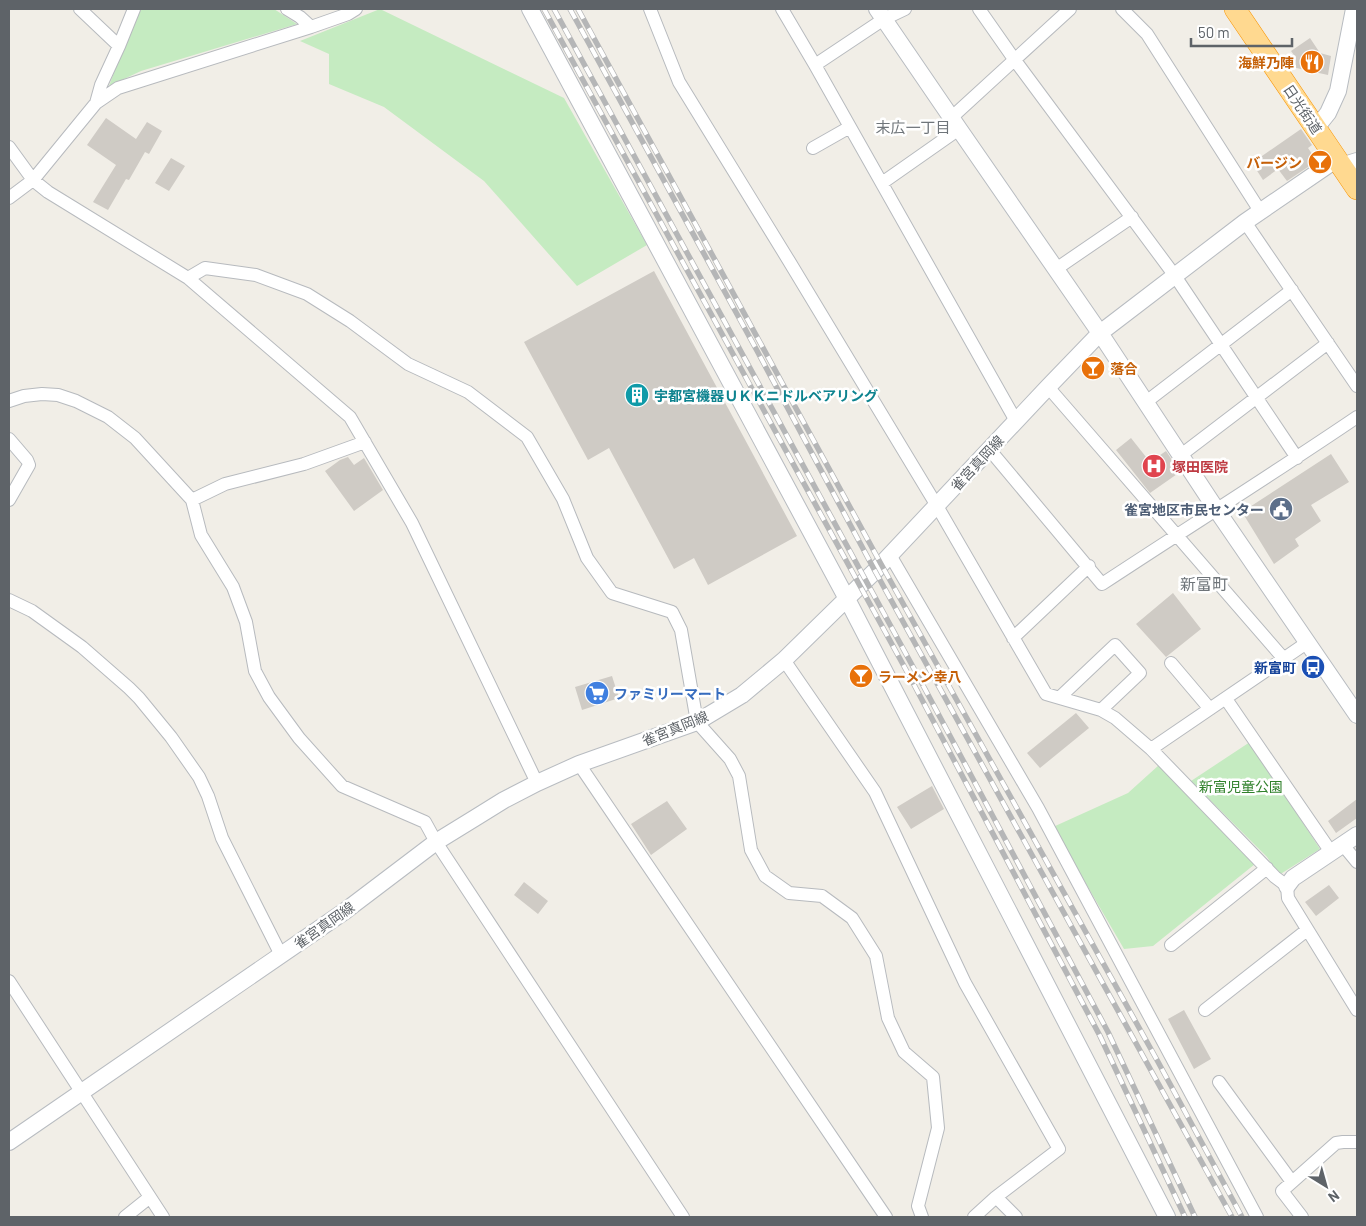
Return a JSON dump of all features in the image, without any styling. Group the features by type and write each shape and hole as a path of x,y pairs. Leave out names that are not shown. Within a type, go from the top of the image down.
{"highway":[{"name":"日光街道","path":"1235,9 1316,128 1345,162 1357,189"}],"street":[{"path":"80,9 119,46"},
{"path":"96,103 101,85 134,9"},
{"path":"287,9 311,27"},
{"path":"9,198 33,180 96,103 118,88 311,27 348,14 356,9"},
{"path":"530,9 848,599 1167,1217"},
{"path":"650,9 679,82 937,506 1046,694 1101,710 1115,718 1151,750 1275,877 1287,886"},
{"path":"782,9 816,65 1016,421"},
{"path":"816,65 881,14 905,9"},
{"path":"979,9 1175,276 1297,458"},
{"path":"882,183 955,124 1014,59 1070,9"},
{"path":"1122,9 1147,34 1260,211"},
{"path":"1316,128 1328,113 1338,91 1354,9"},
{"path":"881,14 1100,333 1216,509 1357,715"},
{"path":"813,148 850,127"},
{"path":"9,147 33,180 48,192 188,278 350,417 412,523 537,783"},
{"name":"雀宮真岡線","path":"9,1142 345,911 436,842 497,804 579,764 697,722 742,695 784,660 848,599 1100,333 1260,211 1345,162"},
{"path":"1056,269 1132,218"},
{"path":"1245,222 1357,386"},
{"path":"188,278 205,268 256,275 307,294 350,321 408,364 468,392 527,436 563,499 587,558 612,593 672,612 681,630 697,722 730,759 739,776 751,850 765,876 789,893 822,896 852,918 876,956 888,1018 904,1052 933,1077 938,1128 918,1206 922,1217"},
{"path":"1146,402 1292,290"},
{"path":"1181,455 1328,343"},
{"path":"1048,387 1284,659"},
{"path":"9,402 24,396 58,395 108,416 134,438 192,500 201,535 233,587 246,622 255,670 269,697 299,738 342,786 425,822 436,842 683,1217"},
{"path":"989,449 1102,584 1357,417"},
{"path":"9,439 28,460 29,465 9,500"},
{"path":"192,500 224,484 304,464 365,442"},
{"path":"890,555 1038,808 1257,1217"},
{"path":"1013,638 1088,566"},
{"path":"9,600 32,611 82,647 139,698 171,737 199,777 208,796 222,838 281,955"},
{"path":"1151,750 1308,642"},
{"path":"1060,698 1114,645 1140,673 1101,710"},
{"path":"784,660 876,792 965,983 1058,1149 996,1197 974,1217"},
{"path":"1171,663 1210,709"},
{"path":"1226,699 1337,848 1357,862"},
{"path":"579,764 886,1217"},
{"path":"1357,835 1293,878 1287,886 1288,898 1357,1010"},
{"path":"1171,945 1267,868"},
{"path":"1206,1010 1307,930"},
{"path":"9,981 163,1217"},
{"path":"1219,1082 1292,1182"},
{"path":"1302,1217 1282,1191 1336,1143 1357,1142"},
{"path":"125,1217 150,1197"},
{"path":"996,1197 1016,1217"}],"green space":[{"path":"138,9 274,9 297,24 141,71 109,86"},
{"path":"380,9 564,98 647,245 577,286 484,181 384,107 329,84 329,54 300,41"},
{"name":"新富児童公園","path":"1250,742 1320,849 1279,875 1267,857 1191,781"},
{"path":"1159,765 1255,864 1153,946 1124,949 1053,827 1128,793"}],"building":[{"name":"海鮮乃陣","path":"1310,38 1320,53 1331,56 1328,75 1292,67 1294,55 1291,51"},
{"path":"106,118 136,139 147,122 162,131 149,154 145,152 129,180 126,179 108,210 93,202 116,165 87,145"},
{"path":"1301,129 1312,145 1308,148 1317,161 1287,181 1278,169 1263,180 1252,163"},
{"path":"171,158 185,166 169,191 155,183"},
{"name":"宇都宮機器ＵＫＫニドルベアリング","path":"654,271 797,536 708,585 694,558 674,569 609,448 588,460 524,342"},
{"name":"塚田医院","path":"1131,438 1150,462 1166,451 1180,472 1150,493 1116,450"},
{"name":"雀宮地区市民センター","path":"1331,454 1349,482 1311,505 1321,521 1295,539 1299,546 1274,564 1242,512"},
{"path":"348,457 354,465 364,458 383,490 354,511 325,471 340,460"},
{"path":"1173,593 1201,629 1166,657 1136,624"},
{"name":"ファミリーマート","path":"612,676 619,698 582,710 575,687"},
{"path":"1076,713 1089,728 1040,768 1027,753"},
{"path":"932,786 944,809 911,829 897,807"},
{"path":"1357,799 1357,818 1336,833 1328,821"},
{"path":"667,801 687,829 651,855 631,824"},
{"path":"524,882 548,901 538,914 514,895"},
{"path":"1329,885 1339,898 1316,916 1305,902"},
{"path":"1184,1010 1211,1059 1194,1069 1168,1019"}],"railway":[{"path":"544,9 911,679 1100,1036 1185,1217"},
{"path":"554,9 918,676 1108,1032 1195,1217"},
{"path":"570,9 875,571 1232,1217"},
{"path":"578,9 881,564 1157,1060 1242,1217"}],"place":[{"name":"海鮮乃陣","path":"1312,62"},
{"name":"バージン","path":"1320,162"},
{"name":"落合","path":"1093,368"},
{"name":"宇都宮機器ＵＫＫニドルベアリング","path":"637,395"},
{"name":"塚田医院","path":"1154,466"},
{"name":"雀宮地区市民センター","path":"1281,509"},
{"name":"新富町","path":"1313,667"},
{"name":"ラーメン幸八","path":"861,676"},
{"name":"ファミリーマート","path":"597,693"}],"district":[{"name":"末広一丁目","path":"913,127"},
{"name":"新富町","path":"1204,583"}]}
